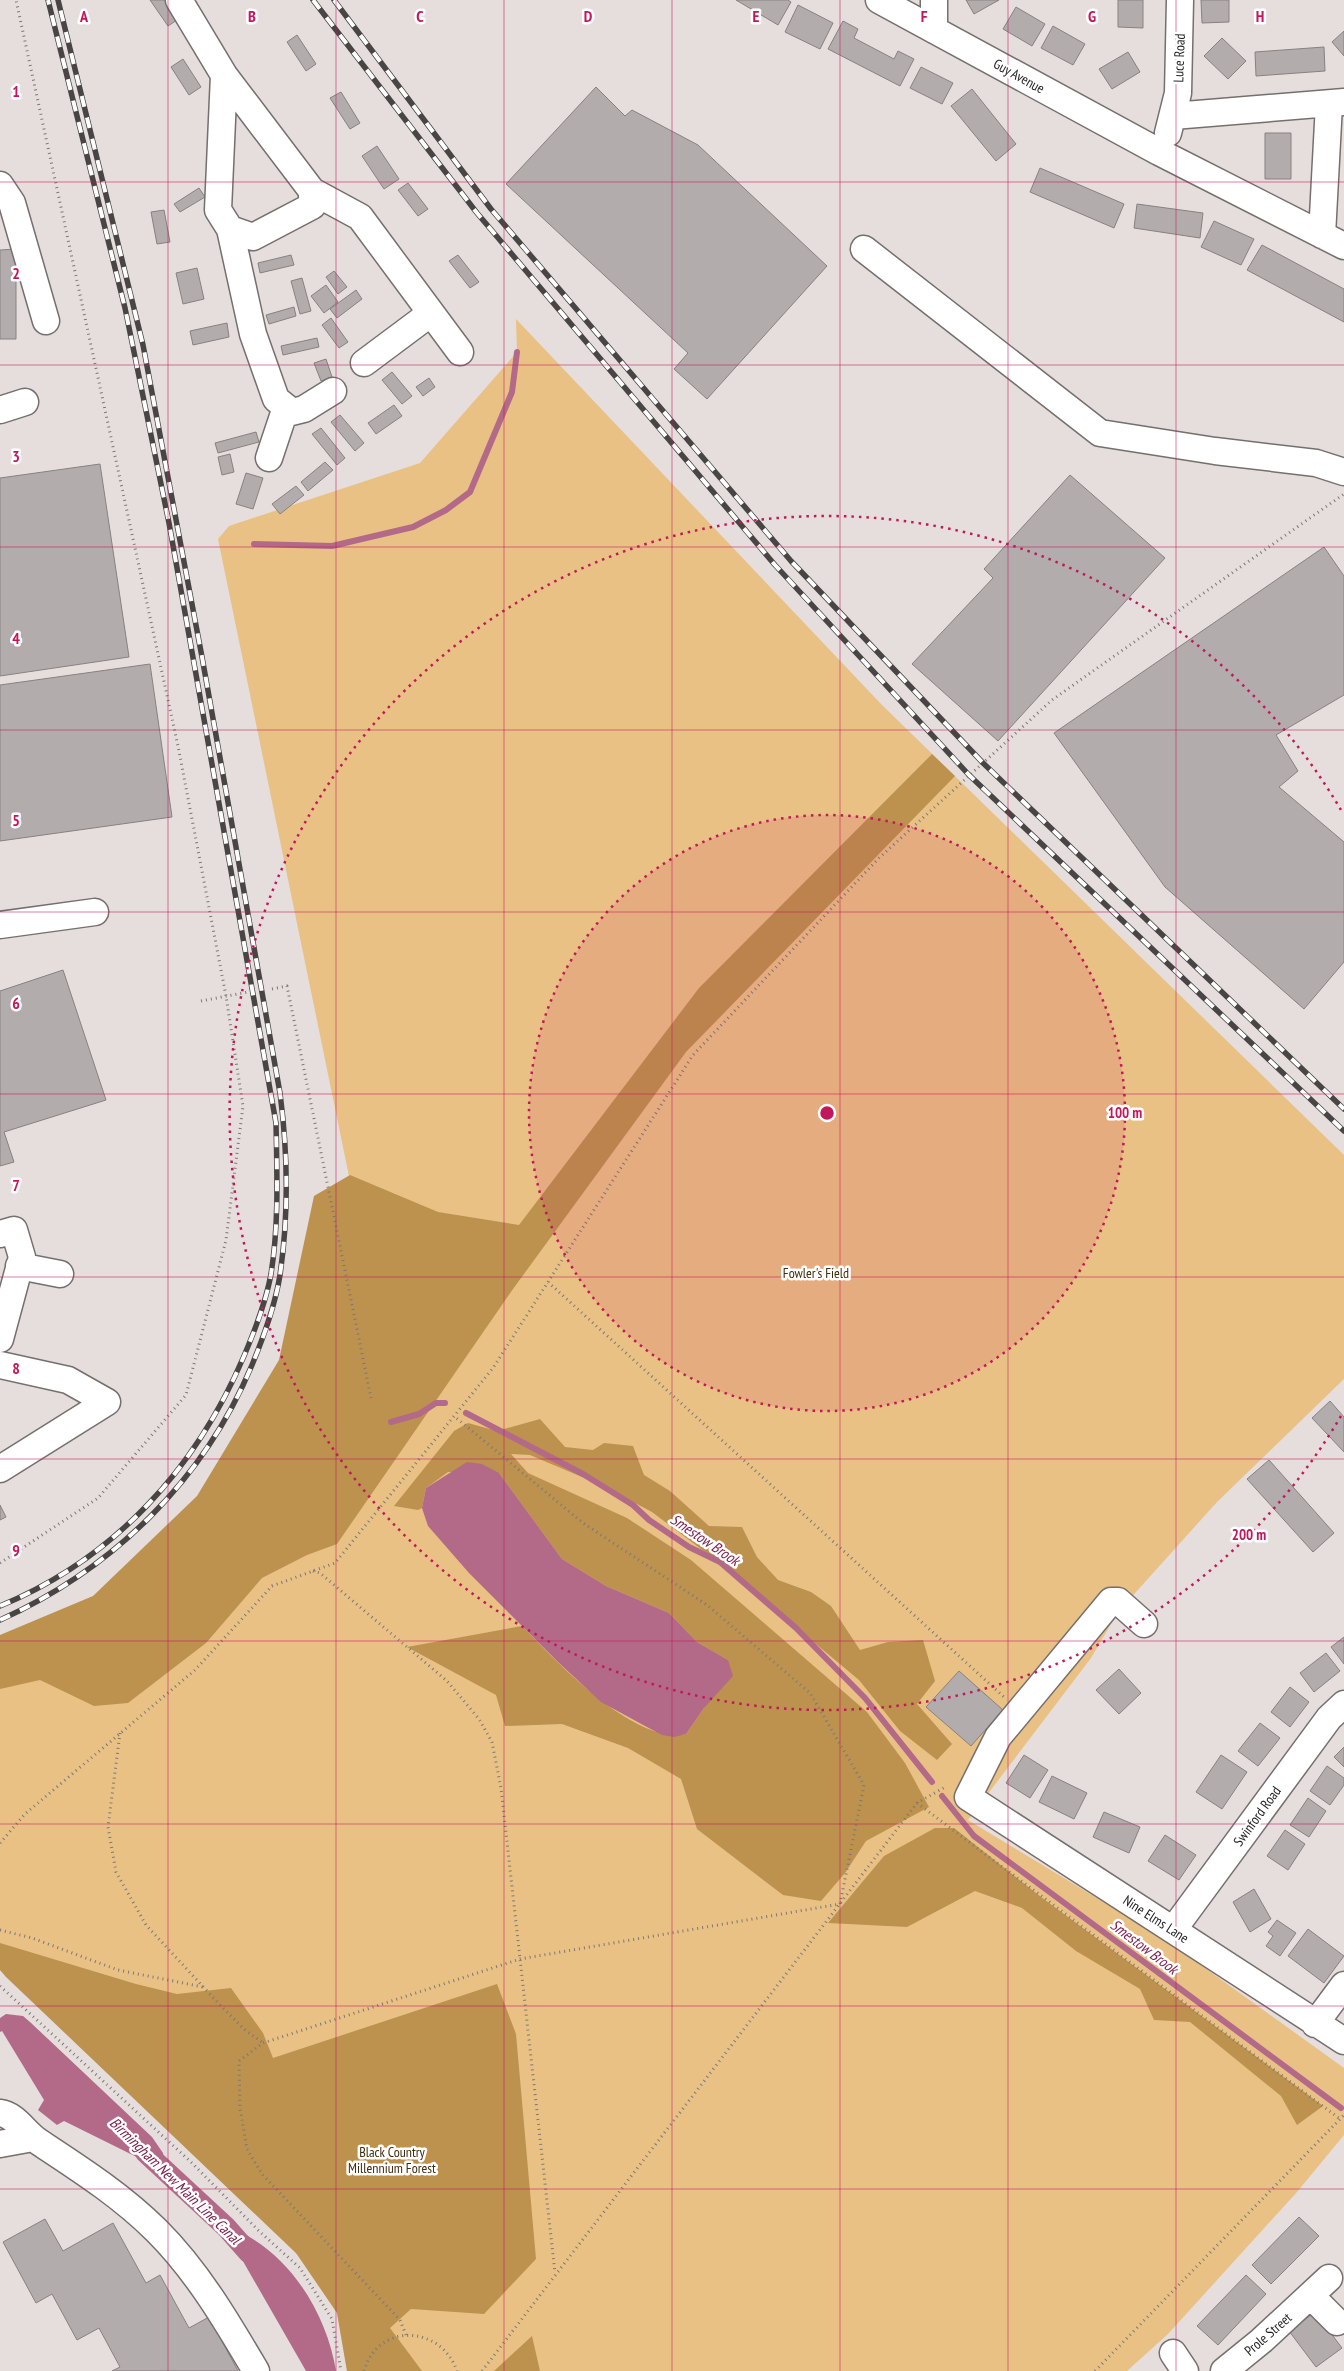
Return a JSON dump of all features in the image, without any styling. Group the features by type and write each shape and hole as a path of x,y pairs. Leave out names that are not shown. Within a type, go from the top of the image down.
{"street":[{"path":"180,0 224,75 312,192 360,217 460,352"},
{"name":"Guy Avenue","path":"879,0 1159,152 1333,240"},
{"path":"934,0 934,30"},
{"name":"Luce Road","path":"1173,116 1178,93 1180,0"},
{"path":"224,75 218,210 230,230 253,334 276,399 292,412 304,409 333,392"},
{"path":"1159,152 1173,116 1336,103 1333,240"},
{"path":"0,185 12,203 46,321"},
{"path":"230,230 253,236 312,206 312,192"},
{"path":"864,249 1100,433 1215,451 1316,463 1344,472"},
{"path":"364,364 431,313"},
{"path":"0,410 25,402"},
{"path":"269,458 286,407"},
{"path":"0,926 95,912"},
{"path":"0,1234 14,1230 22,1257 0,1339"},
{"path":"17,1275 60,1274"},
{"path":"0,1365 68,1380 107,1402 0,1469"},
{"path":"968,1797 998,1737 1111,1601 1118,1601 1144,1624"},
{"name":"Swinford Road","path":"1173,1930 1329,1718 1344,1704"},
{"name":"Nine Elms Lane","path":"968,1797 1315,2024 1344,2041"},
{"path":"1315,2024 1344,1985"},
{"path":"0,2113 9,2114 32,2138 98,2182 157,2231 199,2280 256,2371"},
{"path":"0,2144 32,2138"},
{"name":"Prole Street","path":"1224,2371 1320,2287 1337,2322"}],"path":[{"path":"0,1564 98,1498 186,1396 226,1240 243,1106 226,996 178,746 16,0"},
{"path":"0,1843 25,1814 195,1670 272,1586 335,1563 493,1368 693,1055 879,858 1052,700 1344,494"},
{"path":"272,989 287,986 371,1398"},
{"path":"200,1001 248,992"},
{"path":"548,1282 1020,1711"},
{"path":"454,1416 583,1523 707,1605 810,1693 864,1785 840,1904"},
{"path":"312,1571 320,1573 447,1681 479,1719 492,1742 501,1788 555,2273"},
{"path":"120,1732 108,1827 116,1872 146,1925 244,2029 263,2043"},
{"path":"482,2371 555,2273 917,1803 948,1786 968,1797"},
{"path":"917,1803 1340,2120"},
{"path":"406,2335 400,2320 262,2174 247,2149 240,2108 239,2061 263,2043 520,1959 840,1904"},
{"path":"0,1930 32,1938 118,1970 204,1987"},
{"path":"0,1986 192,2163 259,2231 300,2268 332,2319 341,2371"},
{"path":"1095,2371 1344,2115"},
{"path":"364,2371 371,2356 381,2346 393,2338 406,2335 421,2336 434,2341 446,2349 457,2371"}],"green space":[{"name":"Fowler's Field","path":"516,319 882,705 1344,1155 1344,1379 1217,1502 1118,1612 1091,1658 968,1820 1166,1940 1344,2068 1344,2135 1297,2192 1168,2334 1127,2371 347,2371 337,2313 303,2260 0,1970 0,1658 127,1604 365,1254 218,539 229,526 420,463 517,352"},
{"path":"932,754 955,776 686,1052 513,1289 337,1544 307,1555 262,1578 206,1643 128,1703 94,1706 40,1680 0,1689 0,1635 93,1596 197,1496 279,1360 314,1196 350,1175 438,1212 519,1225 699,988"},
{"path":"540,1419 565,1447 593,1450 604,1443 633,1446 644,1475 670,1491 709,1526 742,1527 757,1557 778,1580 811,1592 831,1606 860,1650 888,1642 923,1640 935,1681 917,1704 952,1744 937,1760 900,1731 859,1680 713,1558 652,1512 601,1485 530,1455 511,1454 528,1473 627,1518 691,1560 867,1712 905,1763 929,1807 866,1841 845,1873 821,1901 783,1895 697,1829 681,1779 628,1748 562,1724 505,1726 496,1695 407,1647 522,1626 597,1697 620,1714 643,1727 665,1734 686,1734 704,1708 728,1660 697,1642 669,1613 606,1586 562,1559 499,1473 448,1472 426,1488 422,1508 418,1510 394,1506 454,1431 468,1423 497,1431"},
{"path":"935,1828 954,1828 1041,1897 1323,2106 1297,2125 1281,2096 1190,2022 1154,2020 1140,1989 1076,1951 1022,1908 975,1891 907,1927 828,1923 884,1856"},
{"name":"Black Country Millennium Forest","path":"0,1943 136,1984 177,1994 231,1988 263,2033 273,2058 497,1984 516,2034 536,2259 484,2314 411,2309 390,2328 422,2371 347,2371 337,2313 296,2253 6,1977 0,1970"},
{"path":"532,2336 540,2371 494,2371"}],"shaded area":[{"path":"467,1462 482,1464 499,1473 562,1559 606,1586 669,1613 697,1642 728,1660 733,1676 704,1708 686,1734 674,1737 662,1735 601,1702 469,1573 428,1526 422,1508 426,1488"},
{"path":"6,2014 23,2016 152,2137 163,2153 165,2171 64,2121 57,2125 38,2110 44,2100 2,2031 0,2032 0,2018"},
{"path":"238,2231 274,2255 304,2289 324,2329 336,2371 306,2371 240,2256 231,2232"}],"building":[{"path":"150,0 168,0 180,18 168,26"},
{"path":"736,0 788,0 791,2 778,25"},
{"path":"966,0 999,0 974,14"},
{"path":"1118,0 1143,0 1143,28 1118,27"},
{"path":"1201,0 1229,0 1229,22 1202,23"},
{"path":"798,5 833,23 820,49 785,32"},
{"path":"1016,7 1045,24 1032,46 1003,29"},
{"path":"843,21 858,29 854,38 894,59 898,51 914,59 900,86 828,49"},
{"path":"1053,26 1085,44 1073,65 1041,48"},
{"path":"1344,31 1344,56 1332,42"},
{"path":"297,35 316,64 306,71 287,42"},
{"path":"1222,38 1246,61 1228,79 1204,56"},
{"path":"1324,47 1325,71 1256,76 1255,52"},
{"path":"1128,52 1140,72 1112,89 1099,69"},
{"path":"183,59 201,87 189,95 171,67"},
{"path":"921,67 953,83 942,104 910,88"},
{"path":"596,87 625,116 632,110 698,145 827,266 707,399 674,369 688,353 506,184"},
{"path":"972,89 1016,144 996,161 951,106"},
{"path":"341,92 360,123 350,129 330,98"},
{"path":"1265,133 1291,133 1291,179 1265,179"},
{"path":"377,146 399,179 384,189 362,156"},
{"path":"1040,168 1124,204 1114,228 1030,192"},
{"path":"408,183 428,209 418,216 398,190"},
{"path":"199,188 205,197 180,212 174,204"},
{"path":"1137,204 1203,213 1200,238 1134,228"},
{"path":"164,210 170,242 157,244 151,212"},
{"path":"1214,221 1254,239 1241,265 1201,247"},
{"path":"1262,245 1344,289 1344,322 1247,270"},
{"path":"16,249 16,339 0,339 0,250"},
{"path":"291,255 294,265 260,273 258,263"},
{"path":"458,255 479,282 470,288 449,261"},
{"path":"197,268 204,299 183,304 176,273"},
{"path":"334,271 347,287 338,294 326,277"},
{"path":"302,278 311,311 300,314 291,281"},
{"path":"326,285 338,302 324,313 311,296"},
{"path":"356,290 362,299 337,318 330,309"},
{"path":"294,307 296,316 269,324 266,315"},
{"path":"331,318 348,342 339,348 322,325"},
{"path":"227,323 229,337 193,345 190,331"},
{"path":"317,338 319,347 283,355 281,346"},
{"path":"326,359 332,377 321,381 314,363"},
{"path":"392,372 412,396 402,404 382,380"},
{"path":"429,378 435,387 423,396 416,387"},
{"path":"394,405 402,416 376,434 368,423"},
{"path":"340,415 364,443 355,451 331,422"},
{"path":"321,428 345,458 337,465 312,434"},
{"path":"256,432 259,442 218,453 215,443"},
{"path":"230,454 234,472 222,475 218,457"},
{"path":"325,462 333,470 308,491 301,482"},
{"path":"100,464 129,657 0,676 0,478"},
{"path":"246,473 263,478 253,509 236,504"},
{"path":"1070,475 1165,558 998,741 912,664 993,578 984,569"},
{"path":"296,486 304,495 280,514 272,504"},
{"path":"1324,547 1344,576 1344,695 1276,735 1298,771 1279,787 1344,842 1344,962 1304,1009 1165,887 1054,733"},
{"path":"150,664 172,817 0,841 0,685"},
{"path":"63,970 106,1100 4,1132 14,1162 0,1166 0,991"},
{"path":"1330,1401 1344,1417 1344,1452 1312,1418"},
{"path":"1269,1460 1334,1533 1313,1552 1247,1479"},
{"path":"0,1505 6,1517 0,1520"},
{"path":"1344,1637 1344,1664 1331,1647"},
{"path":"1326,1653 1340,1671 1314,1692 1300,1673"},
{"path":"1119,1669 1141,1693 1119,1714 1096,1690"},
{"path":"959,1671 1003,1710 971,1746 926,1707"},
{"path":"1290,1687 1309,1702 1290,1727 1271,1712"},
{"path":"1260,1723 1280,1738 1258,1766 1238,1751"},
{"path":"1344,1747 1344,1767 1334,1757"},
{"path":"1024,1755 1048,1770 1030,1798 1006,1783"},
{"path":"1221,1755 1247,1772 1222,1809 1196,1792"},
{"path":"1327,1766 1344,1778 1344,1785 1330,1805 1310,1791"},
{"path":"1052,1776 1087,1793 1074,1819 1039,1802"},
{"path":"1308,1798 1326,1811 1309,1837 1290,1825"},
{"path":"1104,1812 1140,1827 1129,1853 1093,1837"},
{"path":"1285,1830 1305,1844 1288,1870 1267,1856"},
{"path":"1165,1835 1196,1855 1179,1880 1148,1861"},
{"path":"1254,1889 1271,1919 1250,1932 1233,1902"},
{"path":"1277,1920 1296,1933 1280,1956 1266,1946 1273,1936 1268,1932"},
{"path":"1308,1929 1344,1956 1324,1983 1288,1956"},
{"path":"1299,2217 1319,2236 1271,2284 1252,2265"},
{"path":"45,2219 63,2251 113,2223 146,2283 160,2275 189,2328 209,2317 238,2371 112,2371 120,2367 99,2328 77,2340 52,2294 36,2303 3,2242"},
{"path":"1246,2275 1266,2294 1218,2345 1197,2326"},
{"path":"1315,2312 1342,2348 1316,2367 1289,2331"}],"waterway":[{"path":"254,544 332,546 413,527 446,510 470,492 512,392 517,352"},
{"name":"Smestow Brook","path":"391,1422 419,1414 436,1403 445,1403"},
{"name":"Smestow Brook","path":"466,1413 583,1474 633,1505 649,1520 689,1547 720,1562 796,1628 865,1698 932,1782"},
{"name":"Smestow Brook","path":"942,1796 974,1836 1341,2108"},
{"name":"Birmingham New Main Line Canal","path":"145,2152 226,2227 249,2253"}],"railway":[{"path":"0,1606 41,1586 79,1563 115,1536 147,1506 176,1472 202,1436 244,1356 260,1316 271,1274 276,1217 276,1123 169,523 125,308 48,0"},
{"path":"0,1620 41,1599 80,1575 117,1547 181,1483 208,1446 232,1407 252,1365 269,1321 280,1275 286,1206 285,1138 280,1093 202,657 143,345 58,0"},
{"path":"313,0 477,213 775,565 969,775 1344,1131"},
{"path":"334,0 491,209 791,561 983,763 1344,1109"}]}
